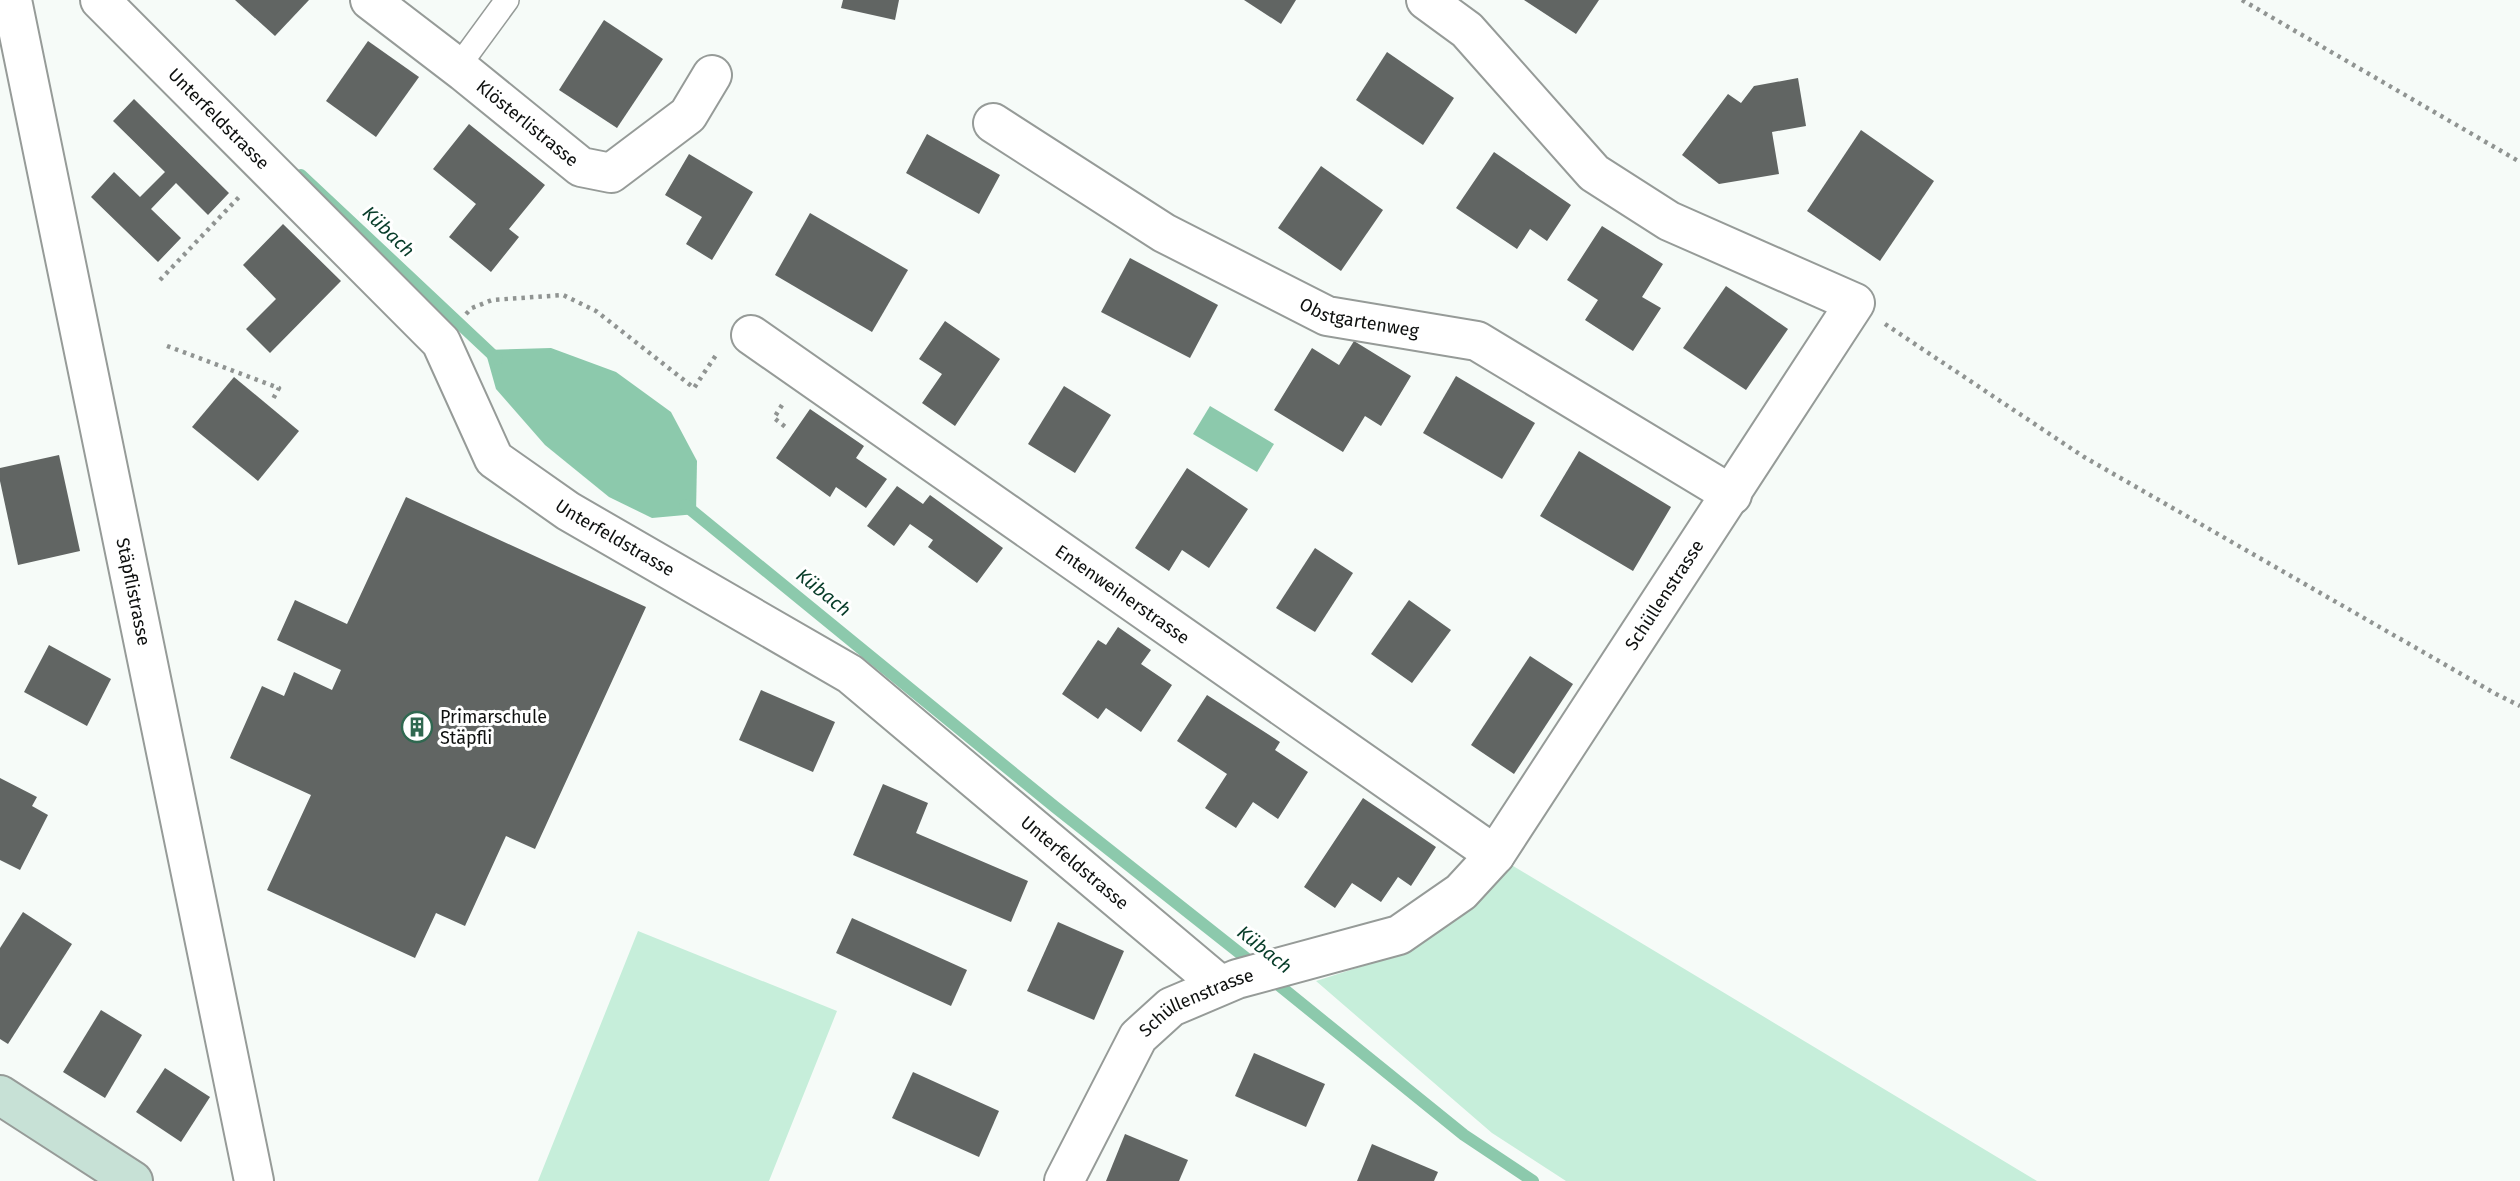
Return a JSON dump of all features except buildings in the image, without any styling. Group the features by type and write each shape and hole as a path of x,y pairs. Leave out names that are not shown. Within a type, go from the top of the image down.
{"main road":[{"path":"0,1095 133,1181"}],"street":[{"name":"Unterfeldstrasse","path":"100,0 441,342 494,459 568,511 850,674 1228,982"},
{"name":"Klösterlistrasse","path":"370,0 581,167 611,173 688,115 712,75"},
{"path":"1426,0 1468,30 1594,173 1669,220 1855,303"},
{"name":"Stäpflistrasse","path":"9,6 254,1181"},
{"name":"Obstgartenweg","path":"993,123 1164,233 1327,316 1476,341 1732,495"},
{"name":"Schüllenstrasse","path":"1064,1181 1138,1037 1171,1007 1228,982 1399,935 1461,892 1495,855 1855,303"},
{"name":"Entenweiherstrasse","path":"751,335 1495,855"}],"lane":[{"path":"458,67 507,0"}],"path":[{"path":"2242,0 2520,162"},
{"path":"160,280 267,167"},
{"path":"472,308 492,300 563,295 596,311 694,388 733,329 751,335"},
{"path":"1855,303 2084,457 2520,706"},
{"path":"167,346 279,388 273,399"},
{"path":"774,418 788,429"}],"shaded area":[{"path":"551,348 616,372 671,412 697,461 696,514 652,518 609,497 545,445 496,389 485,350"},
{"path":"1210,406 1274,444 1257,472 1193,434"},
{"path":"1495,855 2037,1181 1566,1181 1492,1133 1316,981 1410,951"},
{"path":"638,931 837,1011 769,1181 538,1181"}],"waterway":[{"name":"Kübach","path":"301,175 497,359"},
{"name":"Kübach","path":"685,505 1055,807 1256,966"},
{"name":"Kübach","path":"1270,978 1464,1135 1533,1181"}],"place":[{"name":"Primarschule Stäpfli","path":"417,727"}]}
